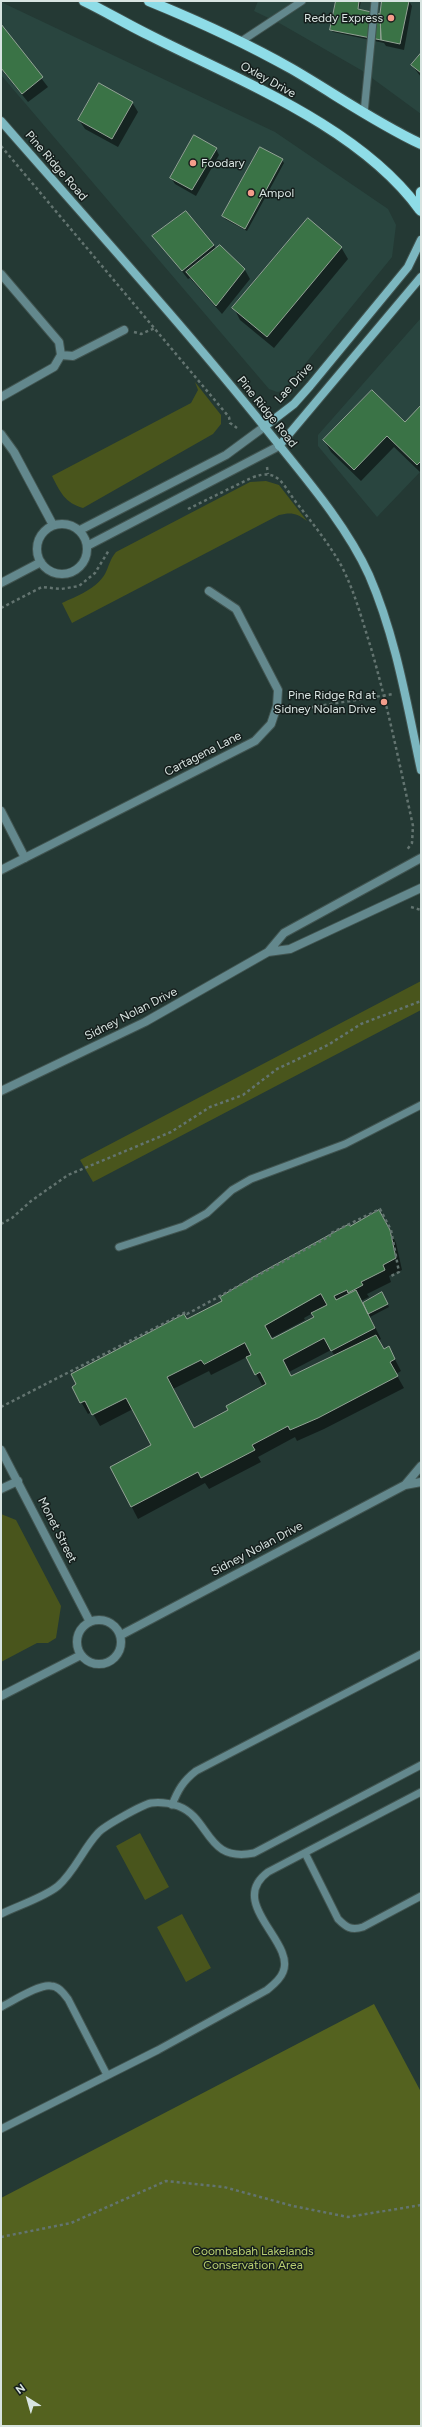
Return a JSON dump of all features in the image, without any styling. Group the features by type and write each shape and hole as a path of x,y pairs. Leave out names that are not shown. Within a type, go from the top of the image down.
{"main road":[{"name":"Oxley Drive","path":"84,1 230,74 325,127 379,164 404,188 421,211"},
{"name":"Oxley Drive","path":"149,1 240,42 292,69 364,113 421,144"},
{"path":"421,192 421,211"}],"street":[{"name":"Pine Ridge Road","path":"1,121 264,427 317,493 368,574 384,616 405,692 421,770"},
{"name":"Lae Drive","path":"80,530 226,455 294,404 408,267 421,240"},
{"path":"1,274 58,342 60,354 54,367 1,397"},
{"path":"87,546 279,446 421,277"},
{"path":"60,354 73,356 124,330"},
{"path":"1,434 14,452 53,525"},
{"path":"67,524 80,530 87,546 84,562 71,572 54,573 41,562 38,556 38,541 42,534 53,525 67,524"},
{"path":"1,583 41,562"},
{"name":"Cartagena Lane","path":"1,870 255,741 271,724 277,706 278,690 236,609 209,592"},
{"path":"1,811 25,858"},
{"name":"Sidney Nolan Drive","path":"1,1091 145,1022 268,952 284,933 421,858"},
{"name":"Sidney Nolan Drive","path":"268,952 290,949 421,888"},
{"name":"Monet Street","path":"1,1450 90,1622"},
{"name":"Sidney Nolan Drive","path":"405,1485 421,1466"},
{"path":"1,1489 18,1481"},
{"name":"Sidney Nolan Drive","path":"121,1635 405,1485 421,1482"},
{"path":"97,1620 112,1623 121,1635 121,1649 113,1660 107,1663 93,1664 81,1655 78,1637 84,1626 90,1622 97,1620"},
{"path":"1,1696 81,1655"}],"lane":[{"path":"240,42 302,1"},
{"path":"364,113 376,1"},
{"path":"119,1247 184,1226 207,1213 232,1190 251,1179 345,1144 421,1105"},
{"path":"172,1804 178,1789 185,1779 196,1771 421,1654"},
{"path":"1,1914 57,1887 72,1871 86,1847 100,1832 149,1803 172,1804 179,1806 189,1814 227,1853 240,1856 254,1853 421,1765"},
{"path":"1,2129 158,2050 267,1990 278,1980 284,1971 285,1960 255,1902 254,1889 259,1879 268,1872 421,1792"},
{"path":"305,1853 338,1919 346,1927 354,1930 363,1927 421,1896"},
{"path":"1,2007 42,1987 52,1985 61,1990 68,1999 107,2075"}],"path":[{"path":"1,146 230,417 230,423 237,428"},
{"path":"124,330 141,334 155,328"},
{"path":"268,467 268,474"},
{"path":"187,510 251,478 268,474 277,477 284,484 293,499 324,538 341,566 360,611 384,695 413,826 412,843 401,854"},
{"path":"1,608 42,587 61,589 78,586 95,573 104,556 114,546"},
{"path":"277,706 285,711 405,692"},
{"path":"1,1224 68,1175 171,1132 210,1107 243,1095 277,1069 328,1045 361,1024 421,1001"},
{"path":"1,1407 186,1312 187,1314 330,1236 329,1234 380,1209 391,1230 398,1272 389,1277"},
{"path":"1,2237 71,2223 166,2181 224,2187 293,2206 348,2217 421,2205"}],"shaded area":[{"path":"258,1 421,1 421,114 361,70 281,24 254,11"},
{"path":"1,2 275,132 388,209 396,225 392,257 283,391 277,392 269,389 1,75"},
{"path":"421,318 421,471 377,517 318,446 318,435"}],"green space":[{"path":"195,382 221,415 221,424 213,434 83,508 67,500 52,476 191,403 198,390"},
{"path":"266,481 279,485 307,521 294,514 279,515 72,623 62,603 86,592 97,584 105,574 116,552 250,482"},
{"path":"421,981 421,1010 93,1182 80,1160"},
{"path":"1,1514 16,1520 61,1606 56,1638 48,1643 37,1643 1,1662"},
{"path":"140,1833 169,1887 145,1900 116,1846"},
{"path":"182,1914 211,1968 186,1982 157,1927"},
{"name":"Coombabah Lakelands Conservation Area","path":"374,2004 421,2092 421,2426 1,2426 1,2198"}],"building":[{"path":"336,1 359,1 358,9 380,14 381,40 330,30"},
{"path":"382,1 409,1 400,44 381,40 380,14"},
{"path":"1,24 43,77 22,94 1,68"},
{"path":"421,53 421,73 411,65"},
{"path":"99,83 133,102 112,139 78,120"},
{"name":"Foodary","path":"194,135 217,148 192,190 170,178"},
{"path":"260,147 283,159 245,229 222,216"},
{"path":"186,211 214,245 182,271 152,236"},
{"path":"308,218 342,247 267,337 232,308"},
{"path":"220,245 245,269 216,306 186,272"},
{"path":"372,390 405,422 421,405 421,461 417,465 387,436 354,470 323,440"},
{"path":"379,1210 390,1230 396,1258 383,1265 385,1270 361,1282 363,1285 348,1293 347,1290 334,1296 336,1300 356,1290 375,1328 331,1351 324,1338 283,1360 291,1376 376,1335 384,1349 389,1346 395,1359 390,1362 398,1376 318,1418 290,1430 288,1426 252,1445 255,1450 201,1478 198,1472 131,1507 110,1467 151,1445 126,1398 92,1415 85,1401 80,1403 72,1387 76,1384 71,1374 184,1314 187,1319 222,1301 220,1297 253,1277 349,1224 350,1226","holes":["321,1294 327,1305 311,1313 314,1317 272,1339 265,1326","245,1343 251,1355 246,1357 255,1375 260,1372 266,1384 226,1406 228,1410 194,1428 167,1377 201,1360 204,1364"]},
{"path":"382,1292 388,1304 368,1314 363,1303"}],"place":[{"name":"Reddy Express","path":"391,18"},
{"name":"Foodary","path":"193,163"},
{"name":"Ampol","path":"251,193"},
{"name":"Pine Ridge Rd at Sidney Nolan Drive","path":"384,702"}]}
